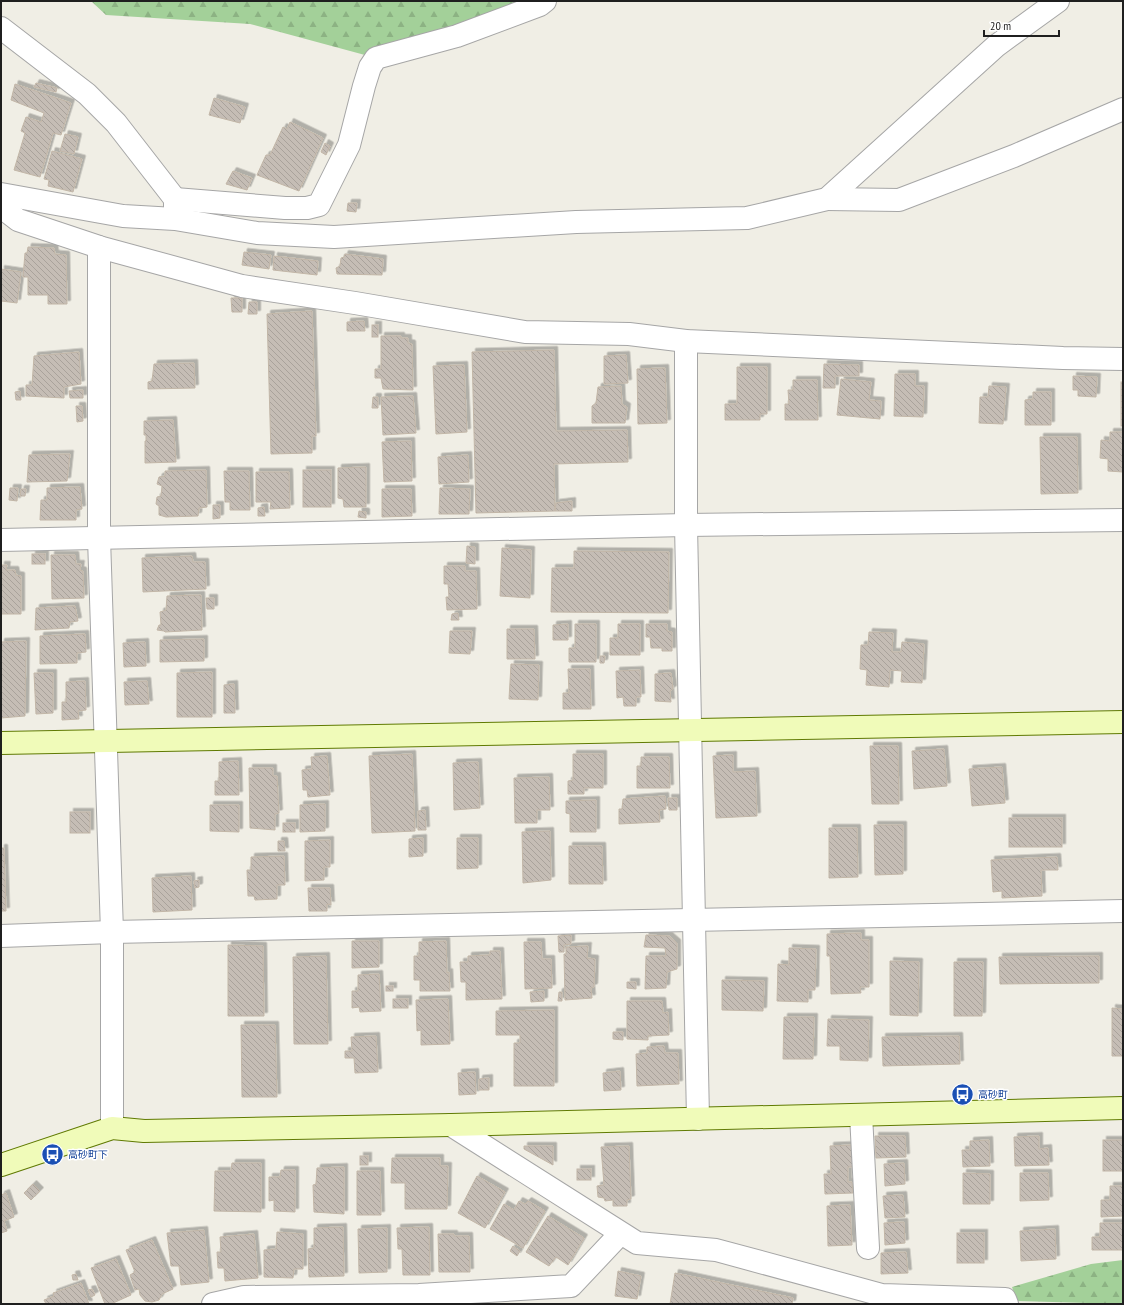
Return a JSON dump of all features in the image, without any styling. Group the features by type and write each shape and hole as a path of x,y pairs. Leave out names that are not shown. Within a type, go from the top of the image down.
{"street":[{"path":"1,194 123,216 175,209 307,208 319,205 349,145 368,73 376,58 457,36 540,5 545,1"},
{"path":"827,199 996,46 1058,1"},
{"path":"1,28 87,94 116,123 175,209 257,233 334,237 576,222 747,218 827,199 899,200 1014,156 1123,109"},
{"path":"1,208 18,220 99,247 242,286 356,302 525,332 629,334 686,341 1063,358 1123,359"},
{"path":"99,247 99,538 112,932 112,1128"},
{"path":"686,341 686,525 698,1119"},
{"path":"1,540 686,525 1123,520"},
{"path":"1,743 1123,722"},
{"path":"1,936 112,932 1123,911"},
{"path":"1,1165 112,1128 144,1131 452,1126 1123,1108"},
{"path":"861,1115 868,1248"},
{"path":"452,1126 636,1243 716,1250 882,1295 1005,1299 1008,1304"},
{"path":"213,1304 244,1297 419,1295 571,1286 620,1234"}],"green space":[{"path":"91,1 513,1 524,11 376,58 250,24 106,15"},
{"path":"1123,1260 1123,1304 1017,1301 1012,1287 1091,1264"}],"building":[{"path":"36,83 57,88 56,92 34,87"},
{"path":"15,84 71,103 61,135 53,133 40,177 14,170 25,133 21,131 26,117 41,122 44,113 11,100"},
{"path":"214,98 245,107 240,123 209,115"},
{"path":"290,122 323,138 299,191 257,175 266,155 270,155 283,127 287,129"},
{"path":"65,134 78,137 74,154 60,151"},
{"path":"325,143 330,146 326,155 321,152"},
{"path":"52,151 82,159 73,192 48,186 49,180 44,179"},
{"path":"233,171 252,178 247,190 226,184"},
{"path":"348,203 357,203 356,212 347,211"},
{"path":"28,247 54,248 55,254 66,255 67,304 48,304 48,295 28,295 28,277 23,277 25,253 27,253"},
{"path":"244,252 271,255 269,269 242,265"},
{"path":"345,254 383,259 382,275 337,274 336,268 340,266 341,258 344,257"},
{"path":"274,256 318,261 317,275 273,270"},
{"path":"1,269 21,272 17,303 1,301"},
{"path":"231,298 242,298 242,312 232,312"},
{"path":"249,302 257,302 257,314 248,314"},
{"path":"312,311 316,436 312,436 312,453 271,454 267,314"},
{"path":"364,321 365,331 347,331 347,322"},
{"path":"372,325 378,325 378,337 372,337"},
{"path":"381,336 401,336 401,338 408,338 408,343 412,344 413,390 383,389 381,378 375,378 375,369 381,369"},
{"path":"554,350 556,431 627,430 628,462 554,464 555,511 476,513 472,352"},
{"path":"79,352 81,384 64,387 64,398 26,396 26,385 32,385 34,356"},
{"path":"626,355 628,383 604,384 604,356"},
{"path":"194,363 195,388 148,389 148,382 152,381 154,364"},
{"path":"824,364 859,365 859,376 835,376 835,388 823,388"},
{"path":"464,365 467,432 436,434 433,366"},
{"path":"737,367 767,367 767,414 760,414 760,420 725,420 725,404 737,404"},
{"path":"665,368 667,423 638,424 637,369"},
{"path":"895,374 915,374 915,386 924,386 923,417 894,416"},
{"path":"1073,376 1097,377 1096,397 1078,396 1078,390 1073,390"},
{"path":"841,379 871,382 869,400 881,401 880,419 837,415"},
{"path":"793,380 817,380 818,420 785,420 785,404 789,404 788,390 793,390"},
{"path":"1121,382 1123,382 1123,426 1121,426"},
{"path":"621,386 622,404 627,407 625,423 592,423 592,406 596,403 598,387"},
{"path":"989,386 1006,387 1003,424 979,423 980,397 988,397"},
{"path":"83,390 83,398 70,398 69,391"},
{"path":"20,391 21,400 16,400 15,392"},
{"path":"1033,392 1051,392 1051,425 1025,425 1025,400 1033,399"},
{"path":"413,396 416,433 383,435 381,397"},
{"path":"373,397 378,397 378,408 372,408"},
{"path":"76,406 82,406 83,421 77,422"},
{"path":"173,420 176,462 145,463 146,435 144,435 144,421"},
{"path":"1110,432 1123,432 1123,472 1108,471 1108,459 1100,458 1101,440 1110,441"},
{"path":"1040,437 1077,437 1078,493 1041,494"},
{"path":"411,441 412,481 384,482 382,442"},
{"path":"70,454 67,481 27,482 29,455"},
{"path":"468,455 469,482 439,484 438,457"},
{"path":"366,467 366,507 344,507 343,499 338,498 338,468"},
{"path":"206,470 207,507 199,508 198,516 166,517 159,515 159,506 156,504 157,497 161,496 162,486 157,484 159,477 165,476 165,471"},
{"path":"303,470 331,470 331,507 303,507"},
{"path":"224,471 249,471 250,510 230,510 230,502 225,502"},
{"path":"256,472 289,472 290,508 270,509 271,502 256,502"},
{"path":"80,487 82,509 76,510 76,520 40,520 41,500 47,500 47,488"},
{"path":"10,488 18,488 17,501 9,500"},
{"path":"440,488 470,489 469,514 439,514"},
{"path":"21,489 26,489 25,496 20,496"},
{"path":"382,489 411,489 412,516 382,517"},
{"path":"572,501 572,511 555,511 556,503"},
{"path":"213,505 220,505 220,518 213,519"},
{"path":"264,507 265,516 258,516 258,508"},
{"path":"359,511 366,512 366,518 358,517"},
{"path":"467,546 475,547 475,564 466,563"},
{"path":"502,548 531,550 530,598 500,596"},
{"path":"574,551 669,552 668,613 551,612 552,568 574,568"},
{"path":"32,554 45,554 45,564 32,564"},
{"path":"51,555 75,555 76,564 81,564 80,570 83,571 84,598 52,599"},
{"path":"192,556 193,562 205,562 206,589 143,592 142,558"},
{"path":"1,565 7,565 6,570 15,570 16,575 21,576 21,614 1,614"},
{"path":"444,566 465,566 465,571 476,571 477,609 447,610 446,597 449,597 448,584 444,584"},
{"path":"201,595 202,630 165,632 157,630 159,625 161,625 160,612 166,610 167,596"},
{"path":"206,598 214,598 214,609 207,609"},
{"path":"75,606 78,621 70,622 69,628 35,630 36,608"},
{"path":"458,613 459,620 451,620 452,614"},
{"path":"568,624 568,640 553,640 553,625"},
{"path":"575,624 596,624 596,662 569,662 569,648 575,648"},
{"path":"618,624 640,624 640,655 610,655 610,638 618,638"},
{"path":"646,624 667,624 667,631 672,632 672,651 662,651 662,648 651,648 650,637 646,637"},
{"path":"507,629 534,629 535,659 507,659"},
{"path":"450,631 472,631 470,654 449,653"},
{"path":"869,632 893,633 892,652 901,652 902,642 924,644 922,683 901,682 902,671 890,670 889,687 866,685 867,670 860,669 861,645 868,645"},
{"path":"85,634 86,652 77,653 77,663 40,664 40,636"},
{"path":"204,639 204,661 160,662 160,640"},
{"path":"26,641 25,716 1,718 1,642"},
{"path":"145,642 146,666 124,667 123,643"},
{"path":"600,656 605,656 604,663 600,663"},
{"path":"511,664 539,665 538,700 509,699"},
{"path":"568,669 590,669 591,709 563,709 563,693 569,693"},
{"path":"640,670 641,697 636,697 636,706 624,706 623,697 617,698 616,671"},
{"path":"212,672 212,717 177,717 177,673"},
{"path":"34,673 53,673 53,713 36,714"},
{"path":"671,673 673,689 670,691 671,702 655,701 655,674"},
{"path":"85,681 86,710 78,711 79,719 62,720 62,702 66,702 66,682"},
{"path":"147,681 149,704 125,705 124,682"},
{"path":"234,684 235,713 224,713 224,685"},
{"path":"870,746 898,746 899,804 872,804"},
{"path":"944,749 947,786 914,789 912,751"},
{"path":"412,754 415,831 372,833 369,756"},
{"path":"573,754 603,754 603,788 584,788 584,794 568,794 568,781 573,780"},
{"path":"733,755 733,772 755,771 757,816 716,818 713,756"},
{"path":"327,756 330,795 308,797 307,790 303,790 302,770 312,769 311,757"},
{"path":"641,757 669,757 670,788 637,788 637,766 641,766"},
{"path":"238,761 239,795 215,795 215,781 219,781 219,762"},
{"path":"478,762 480,808 454,810 453,763"},
{"path":"1002,767 1005,803 972,806 969,769"},
{"path":"249,768 273,768 273,776 277,776 279,813 275,814 275,830 250,828"},
{"path":"549,777 550,810 537,810 537,823 515,823 514,778"},
{"path":"665,796 666,809 659,810 660,822 619,824 619,809 622,809 623,799"},
{"path":"668,798 677,798 677,810 669,810"},
{"path":"596,800 596,832 570,832 570,814 566,813 566,801"},
{"path":"325,804 325,831 300,832 300,805"},
{"path":"210,805 239,805 239,832 210,831"},
{"path":"425,810 426,830 418,830 418,811"},
{"path":"70,812 90,812 90,833 70,833"},
{"path":"1009,818 1062,818 1062,847 1009,847"},
{"path":"283,823 295,823 295,832 283,832"},
{"path":"874,825 903,825 903,874 875,875"},
{"path":"829,828 857,828 858,877 829,878"},
{"path":"550,831 551,880 523,883 522,832"},
{"path":"423,838 423,856 409,857 409,839"},
{"path":"457,838 478,838 478,868 457,869"},
{"path":"330,840 330,867 324,867 324,880 305,881 305,841"},
{"path":"278,841 284,841 285,851 278,851"},
{"path":"569,846 602,846 603,884 569,884"},
{"path":"1,848 4,848 6,911 1,911"},
{"path":"284,856 285,885 277,885 277,899 255,900 254,896 248,896 247,870 251,870 251,857"},
{"path":"1057,857 1058,870 1041,870 1042,896 1002,898 1002,891 993,892 991,860"},
{"path":"191,876 192,910 153,912 152,878"},
{"path":"199,880 199,887 195,888 194,881"},
{"path":"308,888 330,888 331,905 327,904 327,911 309,911"},
{"path":"861,933 861,940 869,940 869,987 860,987 861,993 831,994 830,956 827,956 827,934"},
{"path":"571,935 571,944 564,945 564,952 559,952 558,936"},
{"path":"646,935 669,936 677,943 677,969 667,972 666,988 645,989 646,956 666,956 665,948 644,947"},
{"path":"352,941 379,941 379,967 352,968"},
{"path":"446,941 447,973 449,972 450,991 420,991 420,980 414,980 414,956 419,956 419,942"},
{"path":"524,942 541,942 542,959 551,959 552,988 525,989"},
{"path":"228,945 263,946 264,1016 228,1016"},
{"path":"588,946 587,958 595,959 594,987 591,988 592,998 565,1000 564,954 566,954 566,947"},
{"path":"789,948 816,949 815,990 808,990 808,1002 777,1001 778,964 789,965"},
{"path":"490,951 500,951 502,999 466,1000 466,982 461,982 460,962 468,962 468,956 490,955"},
{"path":"326,956 328,1044 294,1044 293,957"},
{"path":"1099,956 1099,983 1000,984 999,957"},
{"path":"890,961 919,962 918,1016 890,1015"},
{"path":"954,962 983,962 982,1016 954,1016"},
{"path":"379,974 381,1011 360,1012 359,1007 352,1008 352,991 358,991 358,975"},
{"path":"722,980 764,981 763,1011 722,1010"},
{"path":"627,982 636,982 636,989 627,988"},
{"path":"386,986 393,986 393,991 386,991"},
{"path":"544,991 544,1001 531,1002 530,992"},
{"path":"559,992 562,992 562,1001 558,1001"},
{"path":"393,999 408,999 408,1008 393,1008"},
{"path":"448,999 450,1044 421,1045 421,1030 417,1031 416,1000"},
{"path":"627,1001 662,1001 663,1013 668,1012 669,1035 648,1036 648,1040 627,1039"},
{"path":"1112,1008 1123,1009 1123,1056 1112,1056"},
{"path":"554,1010 554,1086 514,1086 514,1043 520,1043 520,1035 496,1035 496,1011"},
{"path":"784,1017 814,1017 813,1059 783,1059"},
{"path":"828,1019 869,1020 868,1061 840,1060 840,1046 827,1046"},
{"path":"241,1025 275,1025 277,1097 242,1097"},
{"path":"613,1032 623,1032 623,1040 613,1039"},
{"path":"376,1036 378,1072 355,1073 354,1058 345,1058 345,1051 352,1051 351,1037"},
{"path":"959,1036 960,1064 883,1066 882,1037"},
{"path":"664,1046 665,1053 678,1053 679,1084 637,1086 636,1054 647,1053 647,1047"},
{"path":"620,1071 621,1090 604,1091 603,1073"},
{"path":"475,1072 476,1094 459,1095 458,1073"},
{"path":"489,1078 489,1090 479,1090 479,1079"},
{"path":"875,1136 905,1136 906,1157 876,1158"},
{"path":"1039,1136 1039,1149 1048,1148 1049,1165 1015,1166 1014,1137"},
{"path":"989,1140 990,1166 963,1167 962,1150 970,1150 970,1141"},
{"path":"1103,1140 1123,1140 1123,1171 1103,1171"},
{"path":"852,1145 853,1167 848,1167 848,1182 852,1182 853,1193 825,1194 824,1174 831,1174 830,1146"},
{"path":"524,1146 553,1146 553,1165 524,1149"},
{"path":"629,1146 631,1199 627,1200 627,1206 613,1206 613,1200 605,1201 604,1198 598,1197 597,1186 604,1185 601,1147"},
{"path":"360,1156 368,1156 368,1165 360,1165"},
{"path":"392,1158 440,1158 440,1166 448,1166 447,1209 405,1209 405,1183 391,1183"},
{"path":"232,1163 261,1163 261,1212 214,1211 215,1171 231,1171"},
{"path":"904,1163 905,1184 885,1186 884,1164"},
{"path":"344,1167 344,1214 314,1212 313,1185 316,1184 317,1168"},
{"path":"577,1169 591,1169 591,1180 577,1180"},
{"path":"281,1170 295,1170 295,1212 274,1211 274,1200 269,1201 269,1177 280,1177"},
{"path":"357,1171 380,1171 381,1215 357,1215"},
{"path":"963,1173 990,1174 990,1204 963,1204"},
{"path":"1020,1173 1048,1173 1049,1200 1020,1201"},
{"path":"477,1176 505,1192 485,1228 458,1213"},
{"path":"33,1184 40,1191 31,1200 24,1193"},
{"path":"1110,1186 1123,1186 1123,1216 1101,1217 1101,1200 1110,1200"},
{"path":"6,1193 14,1217 4,1221 7,1231 1,1233 1,1195"},
{"path":"903,1195 905,1217 885,1218 883,1196"},
{"path":"519,1201 525,1204 528,1201 545,1211 523,1248 490,1229 504,1204 514,1210"},
{"path":"850,1205 852,1245 828,1246 827,1206"},
{"path":"548,1216 584,1238 568,1265 556,1257 549,1266 526,1252"},
{"path":"904,1222 905,1243 885,1245 884,1223"},
{"path":"1100,1223 1123,1223 1123,1250 1092,1250 1092,1237 1100,1237"},
{"path":"343,1227 344,1276 309,1277 308,1249 314,1248 314,1228"},
{"path":"429,1227 430,1275 403,1275 402,1249 398,1249 397,1228"},
{"path":"387,1228 387,1272 359,1273 358,1229"},
{"path":"1055,1229 1056,1259 1021,1261 1020,1231"},
{"path":"204,1230 209,1282 181,1285 179,1266 171,1266 167,1233"},
{"path":"277,1232 303,1234 303,1269 294,1269 293,1278 264,1277 264,1250 276,1249"},
{"path":"957,1233 984,1233 984,1263 957,1263"},
{"path":"254,1234 258,1278 225,1281 224,1268 218,1268 217,1252 221,1252 220,1237"},
{"path":"438,1234 469,1236 470,1272 439,1272"},
{"path":"152,1240 173,1289 162,1294 159,1300 152,1302 145,1301 140,1295 139,1289 135,1290 130,1275 135,1272 126,1250"},
{"path":"513,1246 520,1251 517,1256 510,1251"},
{"path":"906,1252 908,1273 881,1274 881,1253"},
{"path":"116,1259 131,1295 111,1304 105,1304 91,1268"},
{"path":"618,1271 641,1276 637,1299 615,1296"},
{"path":"675,1273 793,1298 792,1304 670,1304"},
{"path":"76,1274 78,1280 73,1280 72,1275"},
{"path":"81,1283 89,1304 46,1304 44,1300 54,1296 53,1293"},
{"path":"92,1289 95,1295 91,1297 88,1290"}],"place":[{"name":"高砂町","path":"962,1094"},
{"name":"高砂町下","path":"53,1154"}]}
